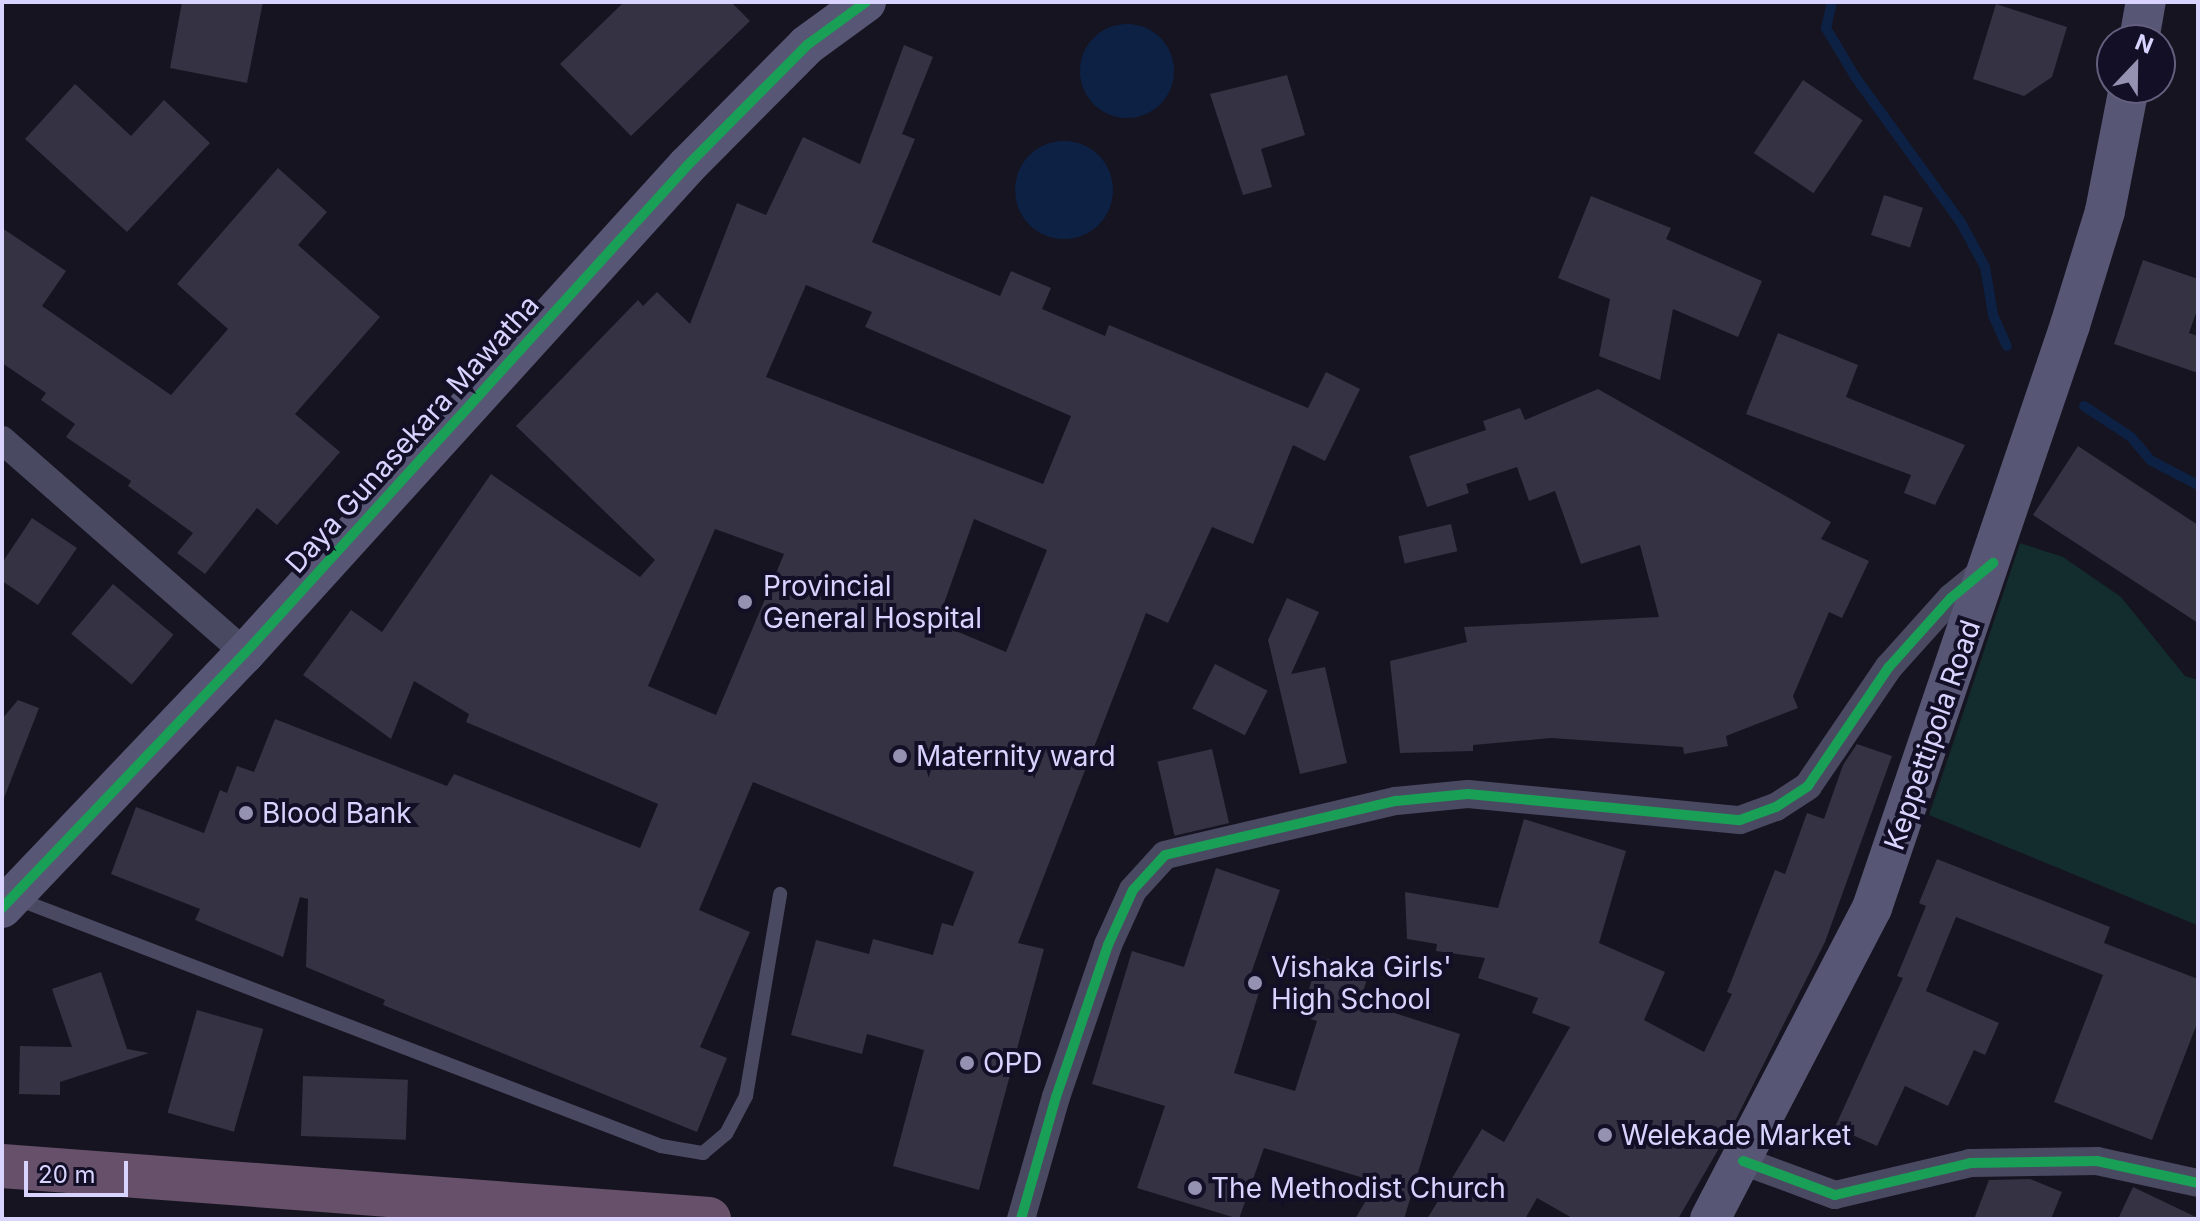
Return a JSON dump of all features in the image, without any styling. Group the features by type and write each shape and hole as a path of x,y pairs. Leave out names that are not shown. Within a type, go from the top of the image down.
{"highway":[{"path":"2,1166 709,1219"}],"main road":[{"name":"Daya Gunasekara Mawatha","path":"7,902 245,653 687,166 807,45 866,2"},
{"path":"2142,24 2146,2"},
{"name":"Keppettipola Road","path":"1710,1219 1743,1161 1872,908 1993,563 2105,211 2126,104"}],"street":[{"path":"2,440 245,653"},
{"path":"1021,1219 1108,945 1133,890 1165,855 1396,801 1468,794 1740,820 1776,807 1808,786 1889,667 1951,598 1993,563"},
{"path":"1743,1161 1835,1195 1970,1163 2097,1161 2198,1183"}],"lane":[{"path":"7,902 661,1146 703,1153 726,1134 746,1096 780,894"}],"green space":[{"path":"2020,543 2063,557 2121,597 2185,676 2198,680 2197,925 1929,815"}],"water":[{"path":"1127,24 1145,28 1160,38 1170,53 1174,71 1170,89 1160,104 1145,114 1127,118 1109,114 1094,104 1084,89 1080,71 1084,53 1094,38 1109,28"},
{"path":"1064,141 1083,145 1099,155 1109,171 1113,190 1109,209 1099,225 1083,235 1064,239 1045,235 1029,225 1019,209 1015,190 1019,171 1029,155 1045,145"}],"building":[{"path":"182,2 263,2 247,83 170,68"},
{"path":"624,2 731,2 750,21 631,136 560,64"},
{"path":"1996,4 2067,27 2052,77 2024,96 1973,79"},
{"path":"904,45 933,57 902,134 915,139 872,242 1000,296 1011,271 1051,288 1042,309 1105,336 1109,325 1308,408 1326,372 1360,389 1325,461 1293,445 1253,544 1212,527 1168,623 1146,613 1018,943 1044,949 979,1190 893,1166 924,1050 867,1034 862,1054 791,1035 816,940 869,954 873,939 933,955 942,923 953,926 974,872 753,782 699,910 750,932 700,1047 727,1058 697,1132 383,1005 385,1000 306,967 308,899 300,897 283,957 195,920 200,909 111,874 136,807 204,833 220,790 227,793 237,766 254,772 275,719 447,786 454,774 640,848 658,804 466,722 469,714 414,681 391,739 303,675 351,610 382,632 491,474 640,577 655,560 516,426 638,300 643,306 657,292 690,324 737,203 766,215 803,137 860,164","holes":["806,285 872,312 865,327 1071,416 1043,484 766,377","974,519 1047,550 1006,652 937,623","715,529 784,554 716,715 648,686"]},
{"path":"1287,75 1305,135 1261,149 1272,187 1243,195 1210,94"},
{"path":"1803,80 1863,120 1813,193 1754,153"},
{"path":"75,84 131,136 164,100 210,143 127,232 25,139"},
{"path":"278,168 327,212 298,245 380,317 295,414 340,452 277,525 257,508 205,574 177,553 193,533 128,486 131,481 66,437 75,424 41,400 46,393 2,363 2,228 66,271 42,306 171,395 228,329 177,284"},
{"path":"1884,195 1923,208 1910,248 1871,235"},
{"path":"1591,196 1671,228 1666,239 1762,281 1738,337 1673,309 1660,380 1599,356 1610,299 1558,278"},
{"path":"2143,260 2198,279 2198,307 2189,333 2198,336 2198,373 2114,344"},
{"path":"1778,333 1858,365 1846,397 1965,445 1935,505 1904,493 1911,475 1746,414"},
{"path":"1598,389 1831,522 1821,539 1869,561 1842,618 1829,612 1793,696 1798,708 1726,736 1728,746 1684,754 1683,747 1551,738 1473,745 1473,751 1400,753 1390,661 1467,642 1464,627 1659,617 1640,545 1581,564 1555,491 1529,501 1517,467 1466,484 1469,493 1427,507 1409,456 1486,430 1483,421 1520,408 1525,420"},
{"path":"2078,446 2198,525 2198,623 2033,515"},
{"path":"32,518 77,548 38,605 2,581 2,563"},
{"path":"1451,524 1457,551 1405,563 1398,536"},
{"path":"113,584 174,635 132,685 71,634"},
{"path":"1287,598 1319,612 1291,674 1325,667 1347,763 1300,774 1268,640"},
{"path":"1215,664 1268,691 1245,735 1192,709"},
{"path":"18,700 39,708 4,798 2,719"},
{"path":"1857,744 1892,756 1825,942 1736,1119 1678,1219 1574,1219 1537,1198 1525,1219 1427,1219 1482,1129 1504,1142 1570,1027 1532,1013 1538,998 1478,978 1485,958 1436,951 1437,944 1407,939 1405,892 1498,908 1524,819 1626,851 1599,943 1665,972 1644,1020 1704,1052 1732,994 1727,992 1775,870 1785,874 1807,813 1824,819 1843,765"},
{"path":"1212,749 1229,823 1175,836 1157,762"},
{"path":"1937,859 2110,927 2104,943 2198,979 2198,1021 2152,1140 2054,1102 2103,975 1956,917 1926,991 1999,1023 1985,1055 1974,1050 1948,1106 1905,1086 1877,1146 1835,1127 1903,978 1897,976 1926,906 1919,903"},
{"name":"Vishaka Girls' High School","path":"1216,868 1280,890 1247,985 1260,989 1234,1073 1295,1091 1317,1021 1301,1016 1319,956 1369,972 1360,1002 1460,1034 1404,1219 1355,1219 1377,1182 1264,1148 1239,1219 1137,1188 1165,1106 1092,1084 1132,951 1184,967"},
{"path":"101,972 127,1049 149,1053 60,1082 60,1095 19,1094 20,1046 72,1047 52,989"},
{"path":"197,1010 263,1029 234,1132 168,1113"},
{"path":"303,1076 408,1080 406,1140 301,1136"},
{"path":"2030,1179 2062,1192 2051,1219 1974,1219 1989,1180"},
{"path":"2133,1187 2198,1218 2198,1219 2118,1219"}],"waterway":[{"path":"1832,2 1826,28 1856,78 1960,221 1985,267 1993,315 2007,346"},
{"path":"2084,406 2131,437 2150,460 2198,485"}],"cycle path":[{"path":"2,908 245,653 687,166 807,45 866,2"},
{"path":"1021,1219 1056,1097 1108,945 1133,890 1165,855 1396,801 1468,794 1740,820 1776,807 1808,786 1889,667 1951,598 1993,563"},
{"path":"1743,1161 1835,1195 1970,1163 2097,1161 2198,1183"}],"place":[{"name":"Provincial General Hospital","path":"745,602"},
{"name":"Maternity ward","path":"900,756"},
{"name":"Blood Bank","path":"246,813"},
{"name":"Vishaka Girls' High School","path":"1255,983"},
{"name":"OPD","path":"967,1063"},
{"name":"Welekade Market","path":"1605,1135"},
{"name":"The Methodist Church","path":"1195,1188"}]}
